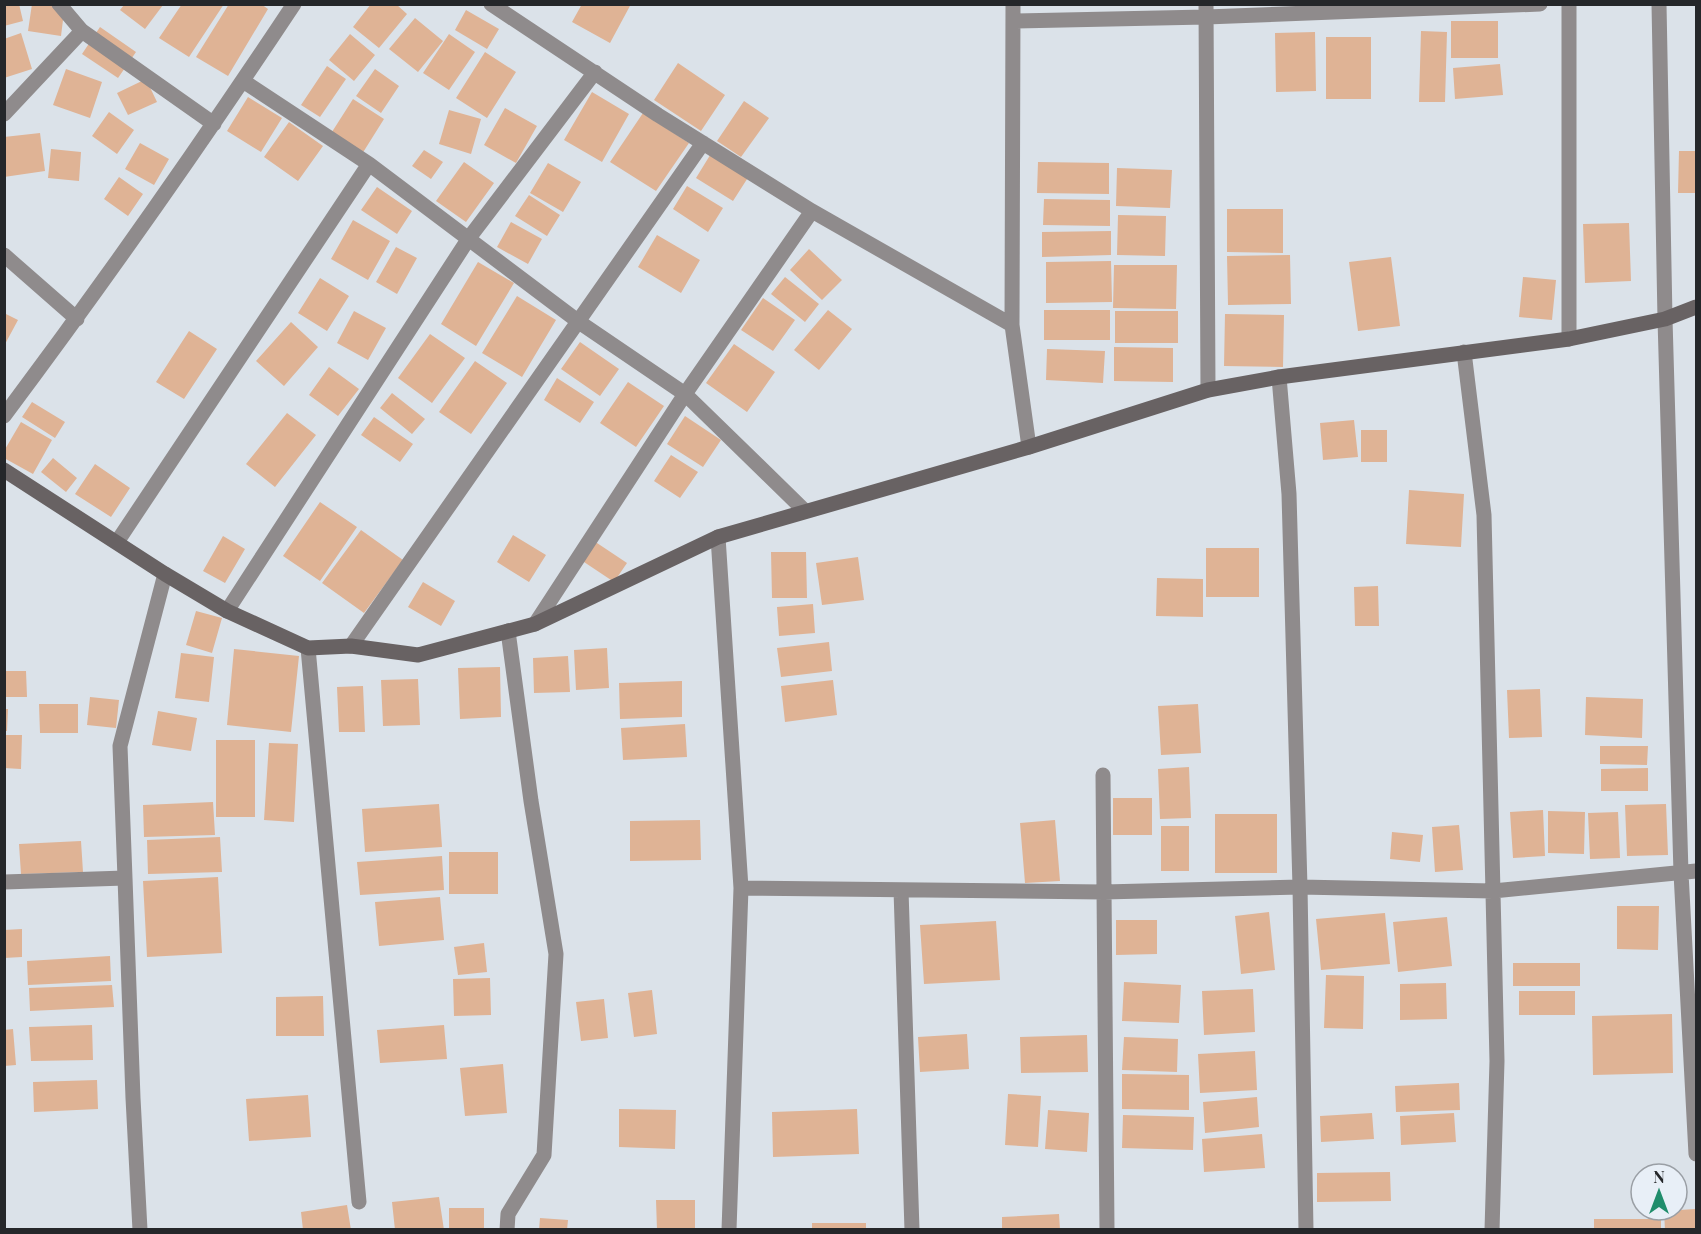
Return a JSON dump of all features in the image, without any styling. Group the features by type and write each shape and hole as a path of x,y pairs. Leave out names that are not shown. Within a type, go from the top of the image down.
{"main road":[{"path":"4,470 165,574 227,610 308,648 351,646 418,655 535,624 718,537 1029,447 1208,390 1280,376 1569,339 1665,319 1696,307"}],"street":[{"path":"59,4 82,31 214,124"},
{"path":"4,416 77,319 214,124 294,4"},
{"path":"491,4 658,115 812,211 1012,325"},
{"path":"1013,4 1012,325 1029,447"},
{"path":"1014,21 1206,11 1540,4"},
{"path":"1569,4 1569,339"},
{"path":"1659,4 1665,319 1689,872 1696,1154"},
{"path":"1206,11 1208,390"},
{"path":"4,114 82,31"},
{"path":"227,610 469,238 595,72"},
{"path":"243,81 369,164 579,322 685,394 805,511"},
{"path":"351,646 704,143"},
{"path":"117,542 369,164"},
{"path":"535,624 685,394 812,211"},
{"path":"4,255 77,319"},
{"path":"1464,352 1484,515 1497,1061 1492,1230"},
{"path":"1280,376 1288,494 1300,887 1306,1230"},
{"path":"718,537 741,888 729,1230"},
{"path":"140,1230 120,746 165,574"},
{"path":"507,1230 508,1214 544,1155 556,954 531,801 508,631"},
{"path":"308,648 359,1202"},
{"path":"1103,775 1107,1230"},
{"path":"741,888 1104,892 1300,887 1493,891 1689,872"},
{"path":"4,882 125,878"},
{"path":"901,890 912,1230"}],"building":[{"path":"4,4 19,4 23,21 4,26"},
{"path":"32,4 65,4 61,36 28,31"},
{"path":"182,4 224,4 189,57 159,38"},
{"path":"229,4 261,4 268,9 228,76 196,57"},
{"path":"371,4 396,4 407,14 379,48 353,27"},
{"path":"582,4 631,4 610,43 572,22"},
{"path":"124,5 163,5 145,29 120,10"},
{"path":"466,10 499,29 487,49 455,30"},
{"path":"415,18 443,41 418,72 389,49"},
{"path":"1451,21 1498,21 1498,58 1451,58"},
{"path":"100,27 136,52 118,78 82,54"},
{"path":"1421,31 1447,32 1445,102 1419,102"},
{"path":"1315,32 1316,91 1276,92 1275,33"},
{"path":"21,33 32,69 4,78 4,39"},
{"path":"350,34 375,55 354,81 329,60"},
{"path":"449,34 475,52 449,90 423,73"},
{"path":"1326,37 1371,37 1371,99 1326,99"},
{"path":"485,52 516,72 487,118 456,98"},
{"path":"678,63 725,95 701,131 654,100"},
{"path":"1500,64 1503,95 1455,99 1453,68"},
{"path":"327,66 346,79 320,117 301,105"},
{"path":"66,69 102,82 90,118 53,105"},
{"path":"375,69 399,86 381,113 356,96"},
{"path":"146,79 157,102 128,115 117,93"},
{"path":"592,92 629,114 602,162 564,140"},
{"path":"248,97 282,118 261,152 227,131"},
{"path":"353,99 384,119 362,154 330,135"},
{"path":"744,101 769,118 741,157 717,141"},
{"path":"505,108 537,126 516,163 484,145"},
{"path":"449,110 481,119 471,154 439,144"},
{"path":"109,112 134,130 117,154 92,136"},
{"path":"643,113 689,143 656,191 610,162"},
{"path":"289,122 323,146 298,181 264,157"},
{"path":"40,133 45,171 4,177 4,137"},
{"path":"140,143 169,159 154,185 125,169"},
{"path":"51,149 81,152 79,181 48,178"},
{"path":"424,150 443,162 431,179 412,166"},
{"path":"1679,151 1696,151 1696,193 1678,193"},
{"path":"712,152 749,176 733,201 696,178"},
{"path":"464,162 494,183 466,222 436,201"},
{"path":"1038,162 1109,163 1109,194 1037,193"},
{"path":"548,163 581,182 563,212 530,193"},
{"path":"1117,168 1172,170 1170,208 1116,206"},
{"path":"119,177 143,194 128,216 104,199"},
{"path":"687,186 723,208 708,232 673,209"},
{"path":"377,187 412,211 397,234 361,210"},
{"path":"529,195 560,215 547,236 515,216"},
{"path":"1044,199 1110,200 1110,226 1043,225"},
{"path":"1227,209 1283,209 1283,253 1227,252"},
{"path":"1118,215 1166,216 1165,256 1117,255"},
{"path":"353,220 390,241 368,280 331,259"},
{"path":"511,222 542,239 528,264 497,247"},
{"path":"1629,223 1631,281 1585,283 1583,224"},
{"path":"1111,231 1111,255 1042,257 1042,232"},
{"path":"657,235 700,260 681,293 638,267"},
{"path":"396,247 417,258 397,294 376,282"},
{"path":"809,249 842,280 822,300 790,270"},
{"path":"1290,255 1291,304 1228,305 1227,256"},
{"path":"1391,257 1400,326 1358,331 1349,262"},
{"path":"1111,261 1112,302 1046,303 1046,262"},
{"path":"478,262 514,283 476,346 441,324"},
{"path":"1114,265 1177,265 1176,309 1113,308"},
{"path":"785,277 819,304 805,322 771,294"},
{"path":"1523,277 1556,280 1552,320 1519,317"},
{"path":"320,278 349,296 327,331 298,313"},
{"path":"517,296 556,320 522,377 482,353"},
{"path":"763,298 795,320 773,351 741,330"},
{"path":"828,310 852,329 819,370 794,350"},
{"path":"1044,310 1110,310 1110,340 1044,340"},
{"path":"354,311 386,328 368,360 337,343"},
{"path":"1115,311 1178,311 1178,343 1115,343"},
{"path":"4,313 18,320 4,346"},
{"path":"1225,314 1284,315 1283,367 1224,366"},
{"path":"291,322 318,347 284,386 256,361"},
{"path":"189,331 217,349 184,399 156,382"},
{"path":"430,334 465,358 432,403 398,378"},
{"path":"580,342 619,369 600,396 561,369"},
{"path":"734,344 775,372 747,412 706,383"},
{"path":"1114,347 1173,348 1173,382 1114,381"},
{"path":"1047,349 1105,351 1103,383 1046,380"},
{"path":"475,361 507,383 471,434 439,412"},
{"path":"329,367 359,389 338,416 309,395"},
{"path":"557,378 594,402 580,423 544,400"},
{"path":"628,382 664,406 636,447 600,423"},
{"path":"392,393 425,419 412,434 380,408"},
{"path":"32,402 65,422 55,438 22,417"},
{"path":"287,413 316,435 275,487 246,464"},
{"path":"685,416 721,440 703,467 667,444"},
{"path":"374,417 413,444 400,462 361,435"},
{"path":"1354,420 1358,457 1323,460 1320,423"},
{"path":"21,422 52,440 33,474 4,458 4,451"},
{"path":"1361,430 1387,430 1387,462 1361,462"},
{"path":"671,455 698,472 680,498 654,481"},
{"path":"53,458 77,478 66,492 41,472"},
{"path":"95,464 130,488 111,517 75,494"},
{"path":"1409,490 1464,494 1461,547 1406,544"},
{"path":"320,502 357,527 320,581 283,556"},
{"path":"361,530 403,560 364,613 322,583"},
{"path":"513,535 546,555 529,582 497,562"},
{"path":"223,536 245,549 225,583 203,571"},
{"path":"594,541 627,563 614,582 581,560"},
{"path":"1206,548 1259,548 1259,597 1206,597"},
{"path":"771,552 806,552 807,598 772,598"},
{"path":"858,557 864,600 822,605 816,563"},
{"path":"1157,578 1203,579 1203,617 1156,616"},
{"path":"423,582 455,601 441,626 408,607"},
{"path":"1378,586 1379,626 1355,626 1354,587"},
{"path":"813,604 815,633 779,636 777,607"},
{"path":"196,611 222,618 212,653 186,645"},
{"path":"829,642 832,671 781,677 777,648"},
{"path":"607,648 609,688 576,690 574,650"},
{"path":"234,649 299,656 291,732 227,725"},
{"path":"181,653 214,657 209,702 175,698"},
{"path":"568,656 570,692 534,693 533,658"},
{"path":"500,667 501,717 460,719 458,668"},
{"path":"4,671 26,671 27,697 4,697"},
{"path":"418,679 420,725 383,726 381,680"},
{"path":"833,680 837,715 785,722 781,686"},
{"path":"682,681 682,717 620,719 619,683"},
{"path":"363,686 365,732 339,732 337,687"},
{"path":"1540,689 1542,737 1509,738 1507,690"},
{"path":"90,697 119,700 116,728 87,725"},
{"path":"1586,697 1643,699 1642,738 1585,735"},
{"path":"39,704 78,704 78,733 40,733"},
{"path":"1198,704 1201,753 1161,755 1158,706"},
{"path":"4,709 8,709 7,731 4,731"},
{"path":"158,711 197,718 191,751 152,745"},
{"path":"685,724 687,757 623,760 621,728"},
{"path":"4,735 22,735 21,769 4,768"},
{"path":"216,740 255,740 255,817 216,817"},
{"path":"269,743 298,744 294,822 264,820"},
{"path":"1600,746 1648,746 1647,765 1600,764"},
{"path":"1189,767 1191,818 1160,819 1158,769"},
{"path":"1648,768 1648,791 1601,791 1601,769"},
{"path":"1113,798 1152,798 1152,835 1113,835"},
{"path":"213,802 215,835 144,837 143,805"},
{"path":"439,804 442,847 365,852 362,809"},
{"path":"1666,804 1668,855 1627,856 1625,805"},
{"path":"1543,810 1545,856 1513,858 1510,812"},
{"path":"1548,811 1585,812 1584,854 1548,853"},
{"path":"1618,812 1620,858 1590,859 1588,813"},
{"path":"1215,814 1277,814 1277,873 1215,873"},
{"path":"700,820 701,860 630,861 630,821"},
{"path":"1055,820 1060,881 1025,883 1020,823"},
{"path":"1459,825 1463,870 1435,872 1432,827"},
{"path":"1161,826 1189,826 1189,871 1161,871"},
{"path":"1392,832 1423,835 1420,862 1390,859"},
{"path":"220,837 222,872 148,874 147,840"},
{"path":"81,841 83,872 21,874 19,844"},
{"path":"449,852 498,852 498,894 449,894"},
{"path":"442,856 444,890 360,895 357,862"},
{"path":"218,877 222,953 147,957 143,881"},
{"path":"440,897 444,940 379,946 375,902"},
{"path":"1617,906 1659,906 1658,950 1617,949"},
{"path":"1269,912 1275,970 1241,974 1235,916"},
{"path":"1385,913 1390,964 1321,970 1316,919"},
{"path":"1447,917 1452,966 1398,972 1393,922"},
{"path":"1116,920 1157,920 1157,954 1116,955"},
{"path":"996,921 1000,980 924,984 920,925"},
{"path":"22,929 22,957 4,958 4,930"},
{"path":"484,943 487,972 458,975 454,947"},
{"path":"110,956 111,981 28,985 27,961"},
{"path":"1513,963 1580,963 1580,986 1513,986"},
{"path":"1326,975 1364,976 1363,1029 1324,1028"},
{"path":"490,978 491,1015 454,1016 453,979"},
{"path":"1124,982 1181,985 1179,1023 1122,1021"},
{"path":"1446,983 1447,1019 1400,1020 1400,984"},
{"path":"112,985 114,1007 30,1011 29,988"},
{"path":"1253,989 1255,1032 1204,1035 1202,991"},
{"path":"652,990 657,1034 634,1037 628,993"},
{"path":"1519,991 1575,991 1575,1015 1519,1015"},
{"path":"323,996 324,1036 276,1036 276,997"},
{"path":"604,999 608,1038 581,1041 576,1002"},
{"path":"1672,1014 1673,1073 1593,1075 1592,1016"},
{"path":"92,1025 93,1060 31,1061 29,1027"},
{"path":"444,1025 447,1059 380,1063 377,1030"},
{"path":"13,1029 16,1065 4,1066 4,1030"},
{"path":"967,1034 969,1069 920,1072 918,1037"},
{"path":"1087,1035 1088,1072 1021,1073 1020,1037"},
{"path":"1124,1037 1178,1039 1177,1072 1122,1070"},
{"path":"1255,1051 1257,1090 1200,1093 1198,1054"},
{"path":"503,1064 507,1113 465,1116 460,1068"},
{"path":"1122,1074 1189,1075 1189,1110 1122,1109"},
{"path":"97,1080 98,1109 34,1112 33,1082"},
{"path":"1459,1083 1460,1110 1396,1112 1395,1086"},
{"path":"1008,1094 1041,1096 1038,1147 1005,1145"},
{"path":"308,1095 311,1137 249,1141 246,1099"},
{"path":"1257,1097 1259,1127 1205,1133 1203,1102"},
{"path":"619,1109 676,1110 675,1149 619,1147"},
{"path":"857,1109 859,1154 773,1157 772,1112"},
{"path":"1048,1110 1089,1113 1087,1152 1045,1149"},
{"path":"1372,1113 1374,1139 1321,1142 1320,1116"},
{"path":"1454,1113 1456,1142 1401,1145 1400,1116"},
{"path":"1123,1115 1194,1117 1193,1150 1122,1148"},
{"path":"1262,1134 1265,1168 1204,1172 1202,1139"},
{"path":"1390,1172 1391,1201 1317,1202 1317,1173"},
{"path":"439,1197 444,1230 395,1230 392,1202"},
{"path":"656,1200 695,1200 695,1230 657,1230"},
{"path":"347,1205 351,1230 303,1230 301,1212"},
{"path":"449,1208 484,1208 484,1230 449,1230"},
{"path":"1689,1209 1695,1209 1696,1230 1665,1230 1665,1222 1689,1222"},
{"path":"1059,1214 1060,1230 1002,1230 1002,1217"},
{"path":"540,1218 568,1220 567,1230 539,1230"},
{"path":"1594,1219 1661,1222 1661,1230 1594,1230"},
{"path":"812,1223 866,1223 866,1230 812,1230"}]}
